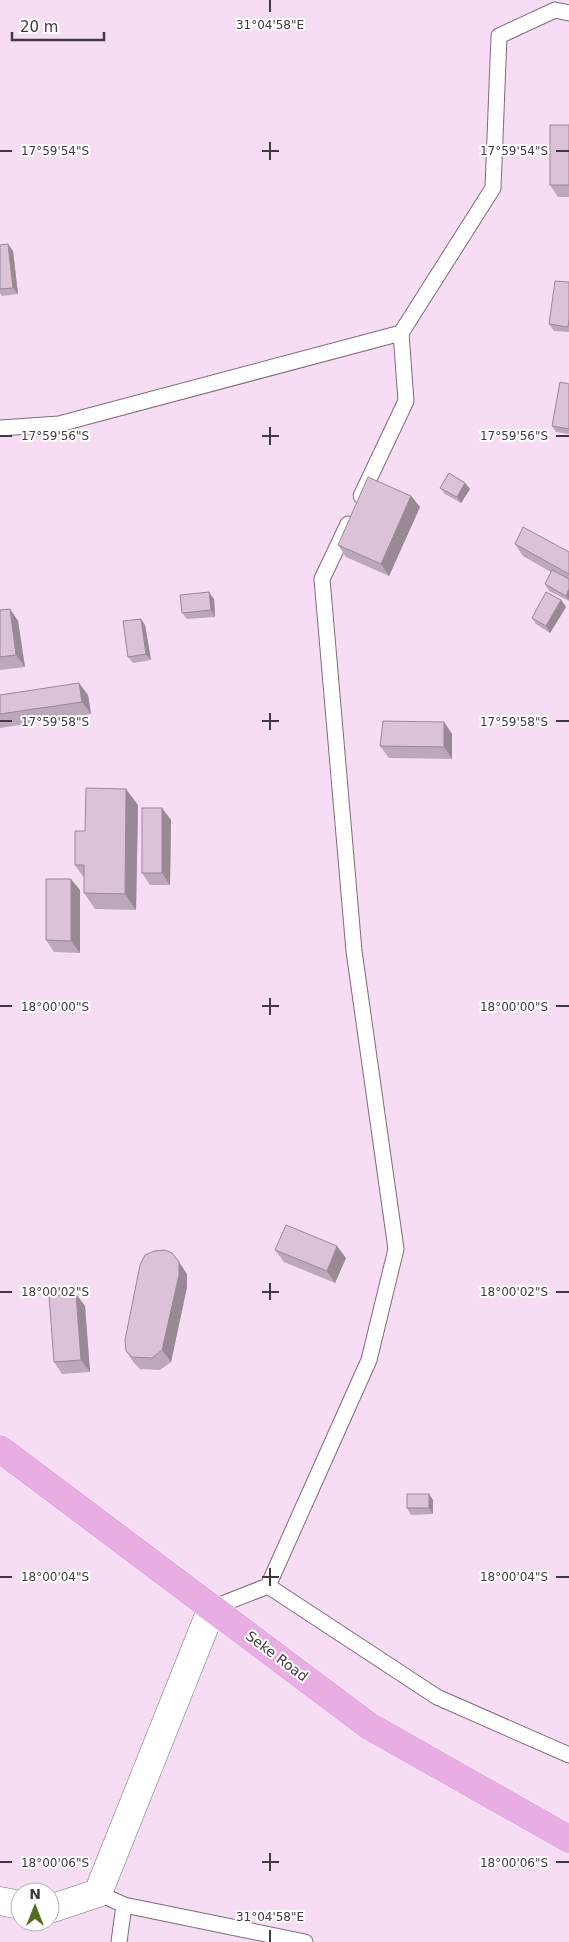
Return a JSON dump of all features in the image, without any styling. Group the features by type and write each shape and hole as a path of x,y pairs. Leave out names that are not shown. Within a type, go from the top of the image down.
{"main road":[{"name":"Seke Road","path":"0,1449 369,1726 569,1839"}],"street":[{"path":"60,1906 98,1893 212,1608"}],"lane":[{"path":"212,1608 268,1586 369,1360 396,1249 354,951 322,579 406,401 401,333 494,188 499,36 555,10 569,13"},
{"path":"0,428 59,424 401,333"},
{"path":"268,1586 438,1697 569,1755"},
{"path":"98,1893 124,1906 305,1942"},
{"path":"119,1942 124,1906"}],"building":[{"path":"550,125 569,125 569,185 550,185"},
{"path":"8,244 13,288 0,289 0,245"},
{"path":"555,281 569,282 568,327 549,324"},
{"path":"560,382 569,384 569,429 552,426"},
{"path":"449,473 465,483 457,497 440,488"},
{"path":"368,477 411,496 381,564 338,545"},
{"path":"523,527 569,552 569,574 515,544"},
{"path":"552,570 569,579 569,589 566,596 545,584"},
{"path":"209,592 211,610 182,613 180,595"},
{"path":"546,592 561,600 546,626 532,618"},
{"path":"10,609 16,655 0,657 0,610"},
{"path":"141,619 146,654 128,657 123,621"},
{"path":"79,683 82,702 0,714 0,695"},
{"path":"383,721 444,722 444,747 380,746"},
{"path":"86,788 126,789 125,894 84,893 84,865 75,865 75,831 85,831"},
{"path":"142,808 162,808 162,873 142,873"},
{"path":"46,879 71,879 71,941 46,940"},
{"path":"286,1225 337,1246 327,1271 275,1250"},
{"path":"165,1250 172,1253 179,1262 179,1275 162,1350 152,1358 132,1357 126,1351 125,1340 140,1265 145,1255 154,1251"},
{"path":"76,1294 81,1360 54,1362 49,1296"},
{"path":"407,1494 429,1494 429,1508 407,1508"}]}
